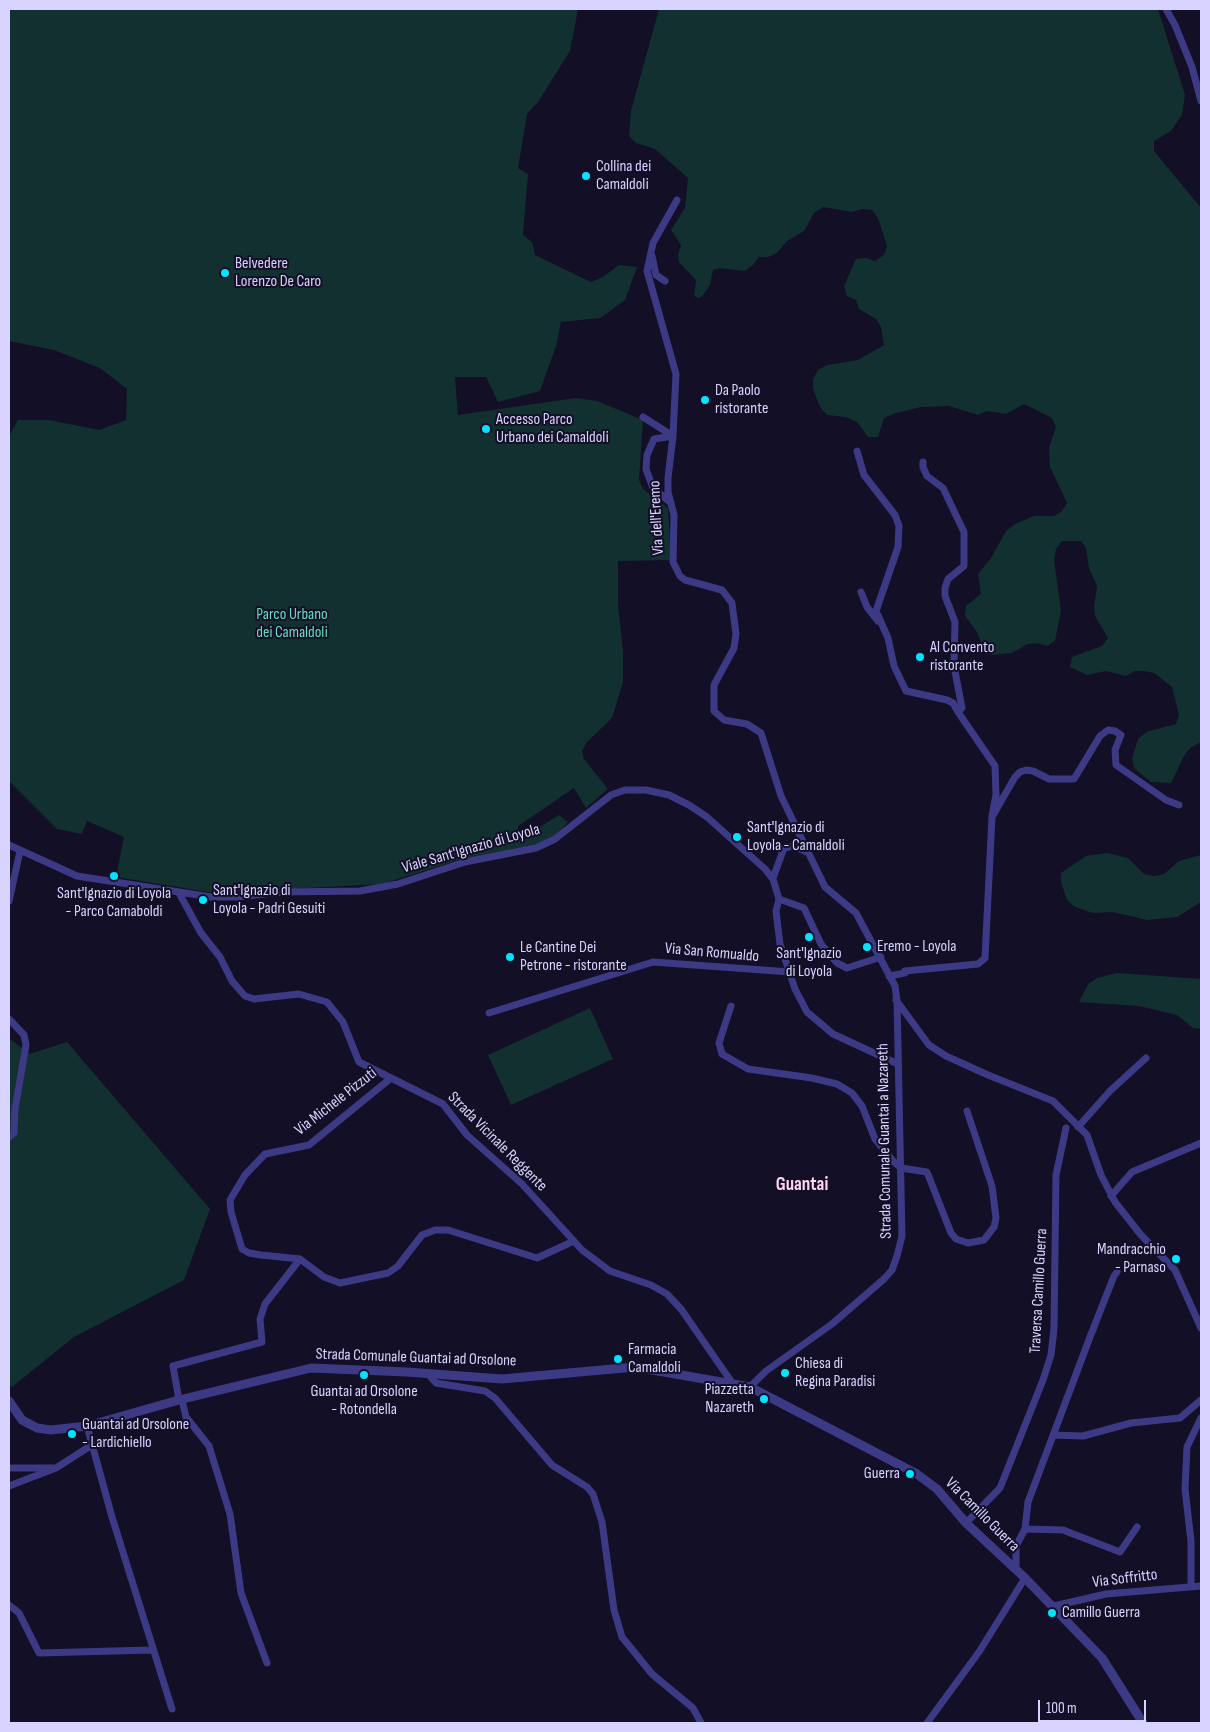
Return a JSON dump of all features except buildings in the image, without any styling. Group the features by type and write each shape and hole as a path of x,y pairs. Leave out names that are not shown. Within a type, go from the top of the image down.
{"street":[{"path":"1166,9 1175,25 1192,67 1201,101"},
{"name":"Via dell'Eremo","path":"677,200 653,243 647,271 676,374 674,436 668,478 672,503 675,568 685,580 722,590 732,604 736,634 734,648 714,685 714,712 724,720 747,724 761,734 778,789 825,888 856,914 895,986 897,1001"},
{"path":"650,253 656,275 665,281"},
{"path":"643,417 674,436"},
{"path":"672,503 653,488 648,474 647,462 648,451 654,439 674,436"},
{"path":"857,451 864,475 896,515 899,526 898,547 876,611 888,638 894,666 906,690 954,703 958,712 995,766 996,795 992,816 985,958 978,964 905,971 905,973 889,976"},
{"path":"923,462 922,467 927,476 944,488 962,526 965,540 964,566 948,579 945,588 956,636 954,666 962,708 958,712"},
{"path":"861,592 867,607 881,625"},
{"path":"992,816 1015,777 1020,772 1026,770 1033,771 1049,779 1074,779 1094,744 1108,730 1121,735 1115,750 1116,765 1166,800 1179,805"},
{"name":"Viale Sant'Ignazio di Loyola","path":"9,845 77,876 179,893 231,898 282,892 380,889 465,862 545,844 555,839 611,795 625,790 646,790 669,796 689,805 734,841 773,878"},
{"path":"807,852 794,846 784,848 773,878 779,899 804,908 821,944 843,968 880,958"},
{"path":"9,901 20,851"},
{"name":"Strada Vicinale Reggente","path":"179,893 201,932 220,958 232,981 245,996 254,998 299,994 326,1002 343,1022 359,1062 443,1104 467,1135 522,1184 574,1241 610,1271 651,1285 667,1294 681,1309 733,1384"},
{"name":"Via San Romualdo","path":"779,899 776,911 780,944 807,1012 833,1034 898,1064"},
{"name":"Via San Romualdo","path":"489,1013 652,962 790,972"},
{"path":"897,1001 929,1045 1020,1089 1053,1101 1087,1135 1111,1196 1141,1235 1175,1270 1201,1328"},
{"name":"Strada Comunale Guantai a Nazareth","path":"750,1387 766,1370 832,1324 892,1270 902,1236 897,1001"},
{"path":"731,1006 719,1043 722,1054 748,1069 812,1078 837,1084 852,1093 860,1103 875,1138 901,1168 927,1172 945,1222 951,1233 956,1239 968,1243 984,1240 994,1227 996,1205 967,1111"},
{"path":"9,1019 24,1036 26,1046 15,1109 14,1133 9,1137"},
{"path":"1078,1127 1110,1090 1146,1058"},
{"name":"Via Michele Pizzuti","path":"300,1259 261,1256 249,1253 242,1248 231,1212 230,1200 245,1176 265,1154 309,1145 391,1078"},
{"name":"Traversa Camillo Guerra","path":"966,1523 1000,1488 1051,1355 1054,1328 1056,1175 1066,1128"},
{"path":"1111,1196 1132,1172 1201,1143"},
{"path":"267,1663 241,1593 230,1514 209,1446 186,1417 180,1400 173,1366 262,1342 260,1319 265,1304 300,1259 324,1277 340,1283 388,1273 398,1266 422,1235 435,1230 448,1230 537,1258 574,1241"},
{"path":"1016,1570 1016,1546 1024,1529 1028,1502 1090,1337 1117,1272"},
{"name":"Strada Comunale Guantai ad Orsolone","path":"9,1401 22,1420 38,1428 51,1430 87,1426 180,1400 311,1368 502,1379 635,1367 750,1387"},
{"path":"428,1374 436,1383 475,1387 490,1394 552,1466 587,1487 593,1494 598,1506 614,1610 622,1637 652,1674 692,1708 701,1723"},
{"name":"Via Camillo Guerra","path":"750,1387 917,1474 937,1489 966,1523 1054,1606 1064,1621 1102,1658 1143,1723"},
{"path":"1054,1435 1082,1436 1131,1423 1180,1418 1201,1400"},
{"path":"1192,1586 1191,1541 1185,1489 1187,1447 1201,1418"},
{"path":"87,1426 152,1650 172,1710"},
{"path":"9,1486 56,1468 92,1445"},
{"path":"9,1468 56,1468"},
{"path":"1024,1529 1063,1530 1120,1552 1137,1527"},
{"path":"927,1723 979,1652 1025,1578"},
{"name":"Via Soffritto","path":"1054,1606 1106,1594 1201,1586"},
{"path":"9,1606 19,1613 39,1653 152,1650"}],"green space":[{"name":"Parco Urbano dei Camaldoli","path":"9,9 578,9 570,51 538,102 527,114 518,168 528,174 523,235 532,242 535,255 591,282 603,277 619,265 637,267 625,300 600,318 561,322 556,346 540,391 498,402 486,377 455,377 458,415 576,398 597,401 643,420 639,480 643,489 668,508 671,560 618,561 618,604 623,651 623,682 612,718 587,742 582,751 584,759 608,789 586,808 574,788 518,826 517,837 525,836 559,815 568,822 558,833 536,845 462,859 382,884 214,893 116,877 124,837 87,821 82,834 57,829 9,781 9,436 18,420 49,420 99,430 126,420 127,389 100,368 54,350 9,341"},
{"path":"659,9 1158,9 1185,95 1182,115 1171,131 1154,141 1154,151 1201,208 1201,742 1190,748 1184,756 1171,783 1151,782 1134,768 1132,759 1138,739 1146,732 1176,724 1179,715 1172,687 1154,673 1144,671 1134,671 1126,676 1106,671 1087,675 1070,667 1072,657 1102,646 1108,638 1095,616 1094,606 1097,586 1089,568 1086,548 1081,541 1062,541 1056,549 1054,560 1061,611 1055,641 1047,646 1038,643 1028,644 1012,653 992,655 984,650 977,632 965,616 966,606 981,594 978,574 991,558 1006,531 1015,524 1034,516 1054,516 1062,511 1067,503 1050,467 1049,448 1056,427 1052,418 1024,404 1006,414 987,411 978,415 949,406 921,407 884,418 878,437 868,437 857,422 846,417 827,415 820,407 813,389 813,379 818,370 827,365 858,360 884,345 881,327 876,319 859,309 856,300 847,296 844,286 856,259 866,258 875,261 884,255 887,246 878,218 872,210 862,209 852,212 823,207 814,213 804,231 787,241 777,253 768,257 759,257 745,271 719,268 713,270 710,285 703,295 699,298 694,296 696,280 679,262 678,255 681,245 671,230 685,208 688,178 655,149 636,143 629,136 631,111"},
{"path":"1107,853 1128,858 1144,874 1154,876 1164,874 1179,861 1201,855 1201,902 1177,917 1147,920 1113,912 1093,913 1075,907 1067,900 1061,882 1061,873 1086,856"},
{"path":"1117,973 1201,979 1201,1029 1193,1028 1177,1015 1139,1006 1079,1002 1088,984 1097,978"},
{"path":"590,1008 613,1059 511,1105 488,1055"},
{"path":"9,1038 30,1054 67,1042 210,1209 184,1280 74,1337 12,1387 9,1384"}],"place":[{"name":"Collina dei Camaldoli","path":"586,176"},
{"name":"Belvedere Lorenzo De Caro","path":"225,273"},
{"name":"Da Paolo ristorante","path":"705,400"},
{"name":"Accesso Parco Urbano dei Camaldoli","path":"486,429"},
{"name":"Al Convento ristorante","path":"920,657"},
{"name":"Sant'Ignazio di Loyola - Camaldoli","path":"737,837"},
{"name":"Sant'Ignazio di Loyola - Parco Camaboldi","path":"114,876"},
{"name":"Sant'Ignazio di Loyola - Padri Gesuiti","path":"203,900"},
{"name":"Sant'Ignazio di Loyola","path":"809,937"},
{"name":"Eremo - Loyola","path":"867,947"},
{"name":"Le Cantine Dei Petrone - ristorante","path":"510,957"},
{"name":"Mandracchio - Parnaso","path":"1176,1259"},
{"name":"Farmacia Camaldoli","path":"618,1359"},
{"name":"Chiesa di Regina Paradisi","path":"785,1373"},
{"name":"Guantai ad Orsolone - Rotondella","path":"364,1375"},
{"name":"Piazzetta Nazareth","path":"764,1399"},
{"name":"Guantai ad Orsolone - Lardichiello","path":"72,1434"},
{"name":"Guerra","path":"910,1474"},
{"name":"Camillo Guerra","path":"1052,1613"}],"district":[{"name":"Guantai","path":"802,1185"}]}
